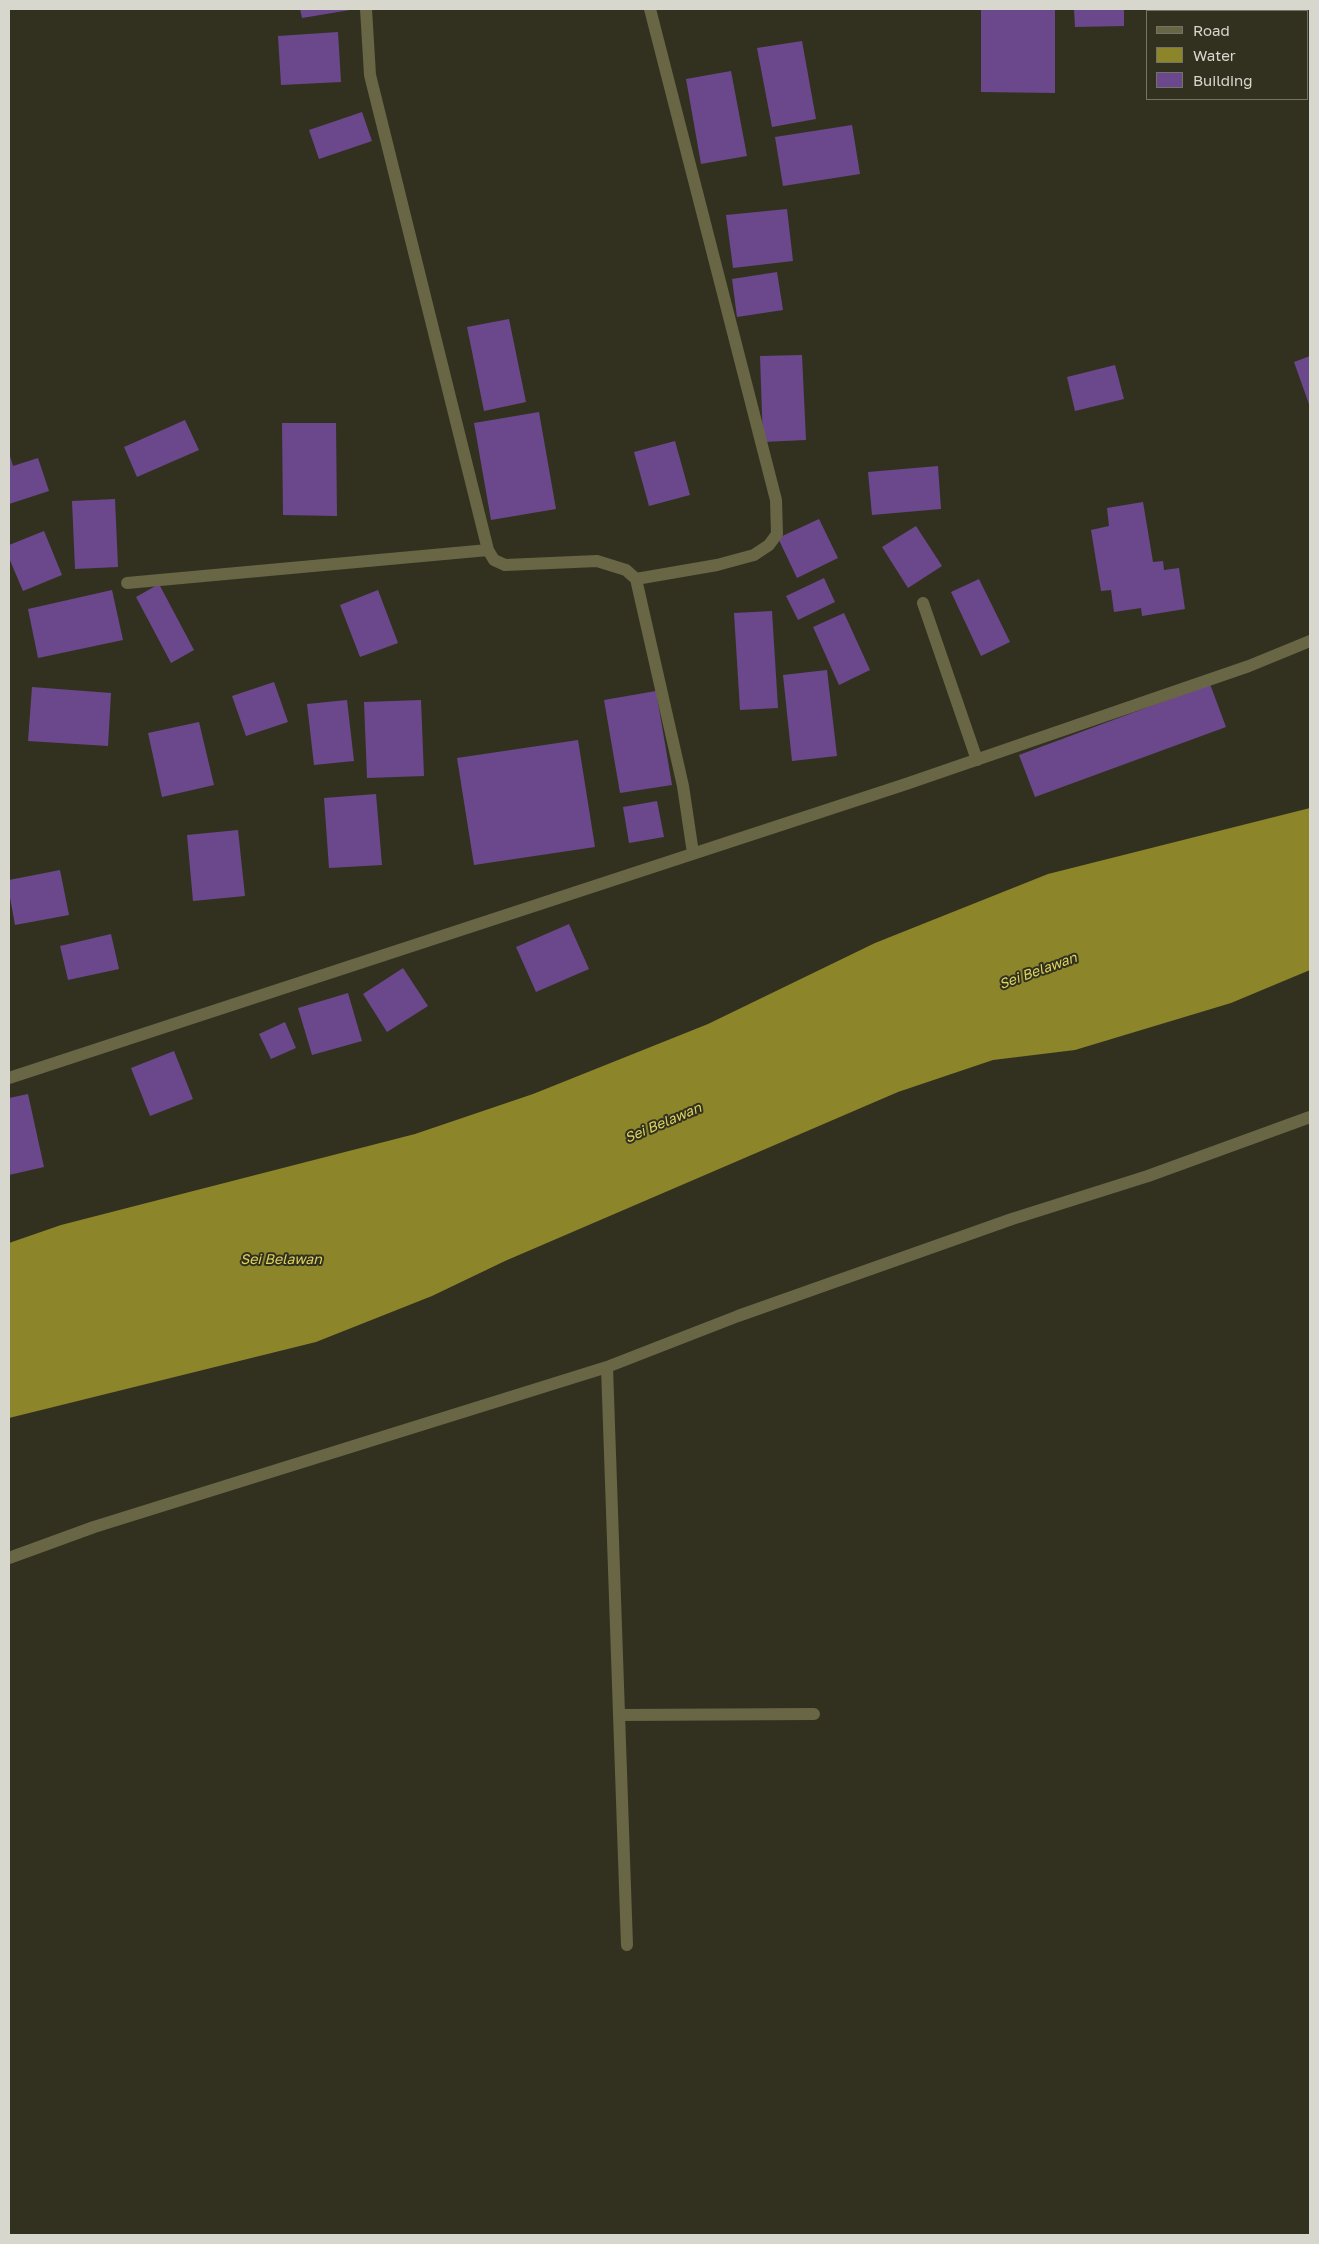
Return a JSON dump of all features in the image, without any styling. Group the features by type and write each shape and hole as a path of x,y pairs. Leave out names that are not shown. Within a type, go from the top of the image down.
{"street":[{"path":"366,9 370,76 488,550 494,560 505,565 597,560 626,570 636,579 683,786 693,853"},
{"path":"636,579 717,565 754,554 769,545 777,534 776,500 650,9"},
{"path":"127,583 488,550"},
{"path":"923,603 977,760"},
{"path":"9,1078 977,760 1249,666 1310,641"},
{"path":"9,1558 103,1524 607,1367 738,1316 1012,1219 1148,1176 1310,1117"},
{"path":"607,1367 627,1945"},
{"path":"619,1715 814,1714"}],"water":[{"name":"Sei Belawan","path":"1310,808 1310,970 1231,1003 1075,1050 993,1060 898,1092 505,1261 432,1296 316,1342 9,1418 9,1243 61,1225 415,1134 533,1094 708,1024 875,943 1048,874"}],"building":[{"path":"300,9 350,9 350,10 302,18"},
{"path":"981,9 1055,9 1055,93 981,92"},
{"path":"1074,9 1124,9 1124,26 1075,27"},
{"path":"338,32 341,82 281,85 278,36"},
{"path":"802,41 816,119 772,127 757,48"},
{"path":"731,71 747,156 701,164 686,79"},
{"path":"362,112 372,141 319,159 309,130"},
{"path":"852,125 860,174 783,186 775,137"},
{"path":"787,209 793,261 733,268 726,215"},
{"path":"777,272 783,310 737,317 732,279"},
{"path":"509,319 526,402 484,411 467,327"},
{"path":"802,355 806,440 763,442 760,356"},
{"path":"1310,356 1310,407 1294,362"},
{"path":"1115,365 1124,399 1075,411 1067,377"},
{"path":"539,412 556,509 491,520 474,423"},
{"path":"185,420 199,450 137,477 124,447"},
{"path":"282,423 336,423 337,516 283,515"},
{"path":"675,441 690,495 649,506 634,452"},
{"path":"9,453 13,466 38,458 49,491 9,504"},
{"path":"938,466 941,509 872,515 868,472"},
{"path":"115,499 118,567 75,569 72,501"},
{"path":"1143,502 1153,562 1163,561 1164,570 1179,568 1185,609 1142,616 1141,608 1114,612 1111,590 1101,591 1091,530 1109,526 1107,508"},
{"path":"819,519 838,558 797,578 778,538"},
{"path":"916,526 942,566 908,588 882,547"},
{"path":"44,531 62,575 23,591 9,558 9,545"},
{"path":"824,578 835,602 798,620 786,596"},
{"path":"979,579 1010,642 981,656 951,592"},
{"path":"159,584 194,650 171,663 136,597"},
{"path":"112,590 123,640 38,658 28,609"},
{"path":"378,590 398,643 360,657 340,605"},
{"path":"772,611 778,708 740,710 734,613"},
{"path":"844,613 870,670 839,685 813,627"},
{"path":"827,670 837,756 792,761 783,675"},
{"path":"274,682 288,722 246,736 232,696"},
{"path":"1210,684 1226,727 1035,797 1019,755"},
{"path":"32,687 111,693 108,746 28,741"},
{"path":"656,691 672,785 620,793 604,700"},
{"path":"347,700 354,761 314,765 307,704"},
{"path":"421,700 424,776 367,778 364,702"},
{"path":"199,722 214,785 162,797 148,733"},
{"path":"578,740 595,847 474,865 457,758"},
{"path":"376,794 382,865 329,868 324,798"},
{"path":"657,801 664,837 629,843 623,807"},
{"path":"238,830 245,896 193,901 187,835"},
{"path":"60,870 69,915 15,925 9,892 9,880"},
{"path":"569,924 589,969 536,992 516,947"},
{"path":"111,934 119,969 68,980 60,946"},
{"path":"403,968 428,1006 387,1032 363,994"},
{"path":"348,993 362,1041 312,1055 298,1008"},
{"path":"285,1022 296,1048 271,1059 259,1034"},
{"path":"174,1051 193,1099 150,1116 131,1068"},
{"path":"28,1094 44,1167 9,1175 9,1098"}]}
